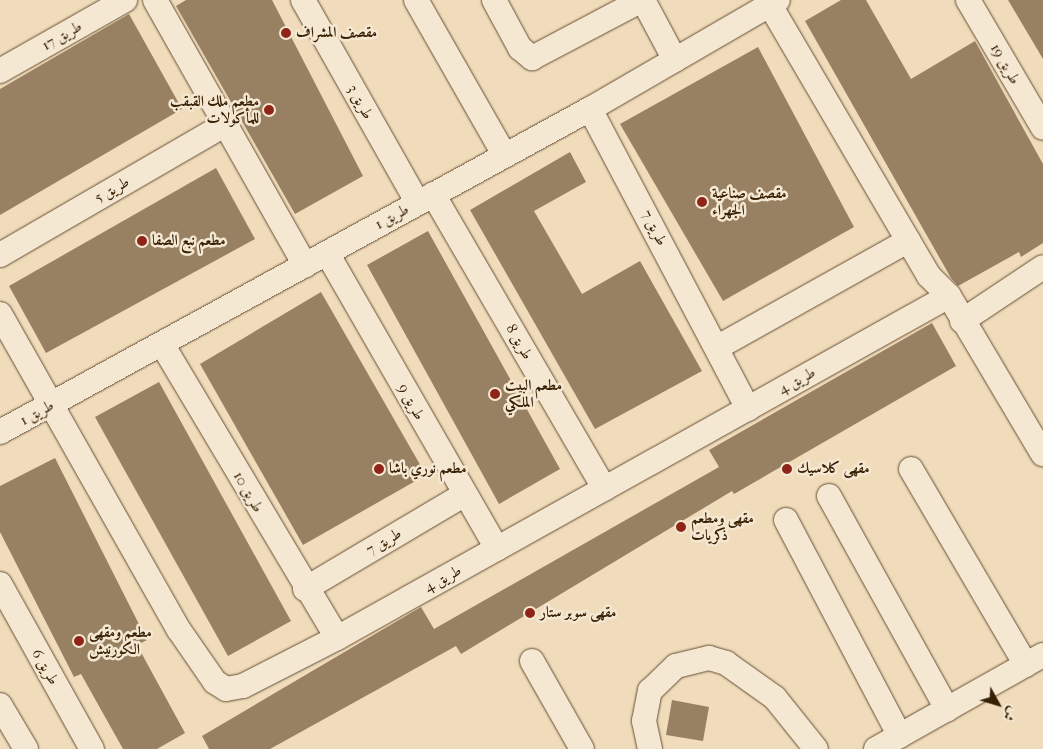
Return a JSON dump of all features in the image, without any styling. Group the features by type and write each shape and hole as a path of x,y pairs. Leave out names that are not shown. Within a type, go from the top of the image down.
{"street":[{"name":"طريق 17","path":"0,71 125,0"},
{"path":"155,0 224,126 305,265"},
{"name":"طريق 3","path":"304,0 425,199"},
{"path":"416,0 504,154"},
{"path":"494,0 520,48 532,58 643,0 675,60"},
{"name":"طريق 19","path":"968,0 1043,128"},
{"path":"774,2 908,241 929,276 949,296 962,321 1043,454"},
{"name":"طريق 1","path":"1,433 590,108 774,2"},
{"name":"طريق 7","path":"590,108 718,347 748,409"},
{"name":"طريق 5","path":"0,254 224,126"},
{"name":"طريق 8","path":"425,199 605,489"},
{"path":"718,347 908,241"},
{"name":"طريق 9","path":"327,253 464,495 497,549"},
{"path":"962,321 1042,272"},
{"name":"طريق 4","path":"52,405 179,630 215,682 226,689 243,686 337,638 949,296"},
{"path":"0,314 52,405"},
{"name":"طريق 10","path":"162,344 305,589 337,638"},
{"path":"876,749 1034,660 911,469"},
{"name":"طريق 7","path":"305,589 464,495"},
{"path":"828,496 947,709"},
{"path":"786,520 900,736"},
{"name":"طريق 6","path":"0,584 92,749"},
{"path":"650,749 644,721 650,692 676,666 709,658 726,663 774,698 808,746"},
{"path":"532,661 582,749"},
{"path":"0,705 26,749"}],"building":[{"path":"186,0 272,0 363,176 295,214 176,6"},
{"path":"841,0 866,0 911,79 975,41 1043,164 1043,243 1021,257 1019,252 958,286 951,278 805,21"},
{"path":"1008,0 1043,0 1043,59"},
{"path":"129,14 182,109 0,215 0,89"},
{"path":"758,47 854,227 723,301 620,124"},
{"path":"570,152 586,182 534,211 582,294 640,261 702,371 595,429 470,210"},
{"path":"216,168 255,239 46,353 9,286"},
{"path":"428,231 560,469 499,504 367,265"},
{"path":"321,292 426,475 303,545 200,364"},
{"path":"932,323 956,366 734,494 732,491 461,654 456,646 270,749 209,749 202,736 421,607 434,629 719,467 709,450"},
{"path":"159,382 291,621 228,656 95,417"},
{"path":"55,458 147,640 137,645 185,733 157,749 123,749 81,674 74,677 0,532 0,486"},
{"path":"672,700 709,707 703,741 666,735"}],"place":[{"name":"مقصف المشراف","path":"286,33"},
{"name":"مطعم ملك القبقب للمأكولات","path":"269,110"},
{"name":"مقصف صناعية الجهراء","path":"702,202"},
{"name":"مطعم نبع الصفا","path":"142,241"},
{"name":"مطعم البيت الملكي","path":"495,394"},
{"name":"مطعم نوري باشا","path":"379,469"},
{"name":"مقهى كلاسيك","path":"787,469"},
{"name":"مقهى ومطعم ذكريات","path":"681,527"},
{"name":"مقهى سوبر ستار","path":"530,613"},
{"name":"مطعم ومقهى الكورنيش","path":"79,641"}]}
